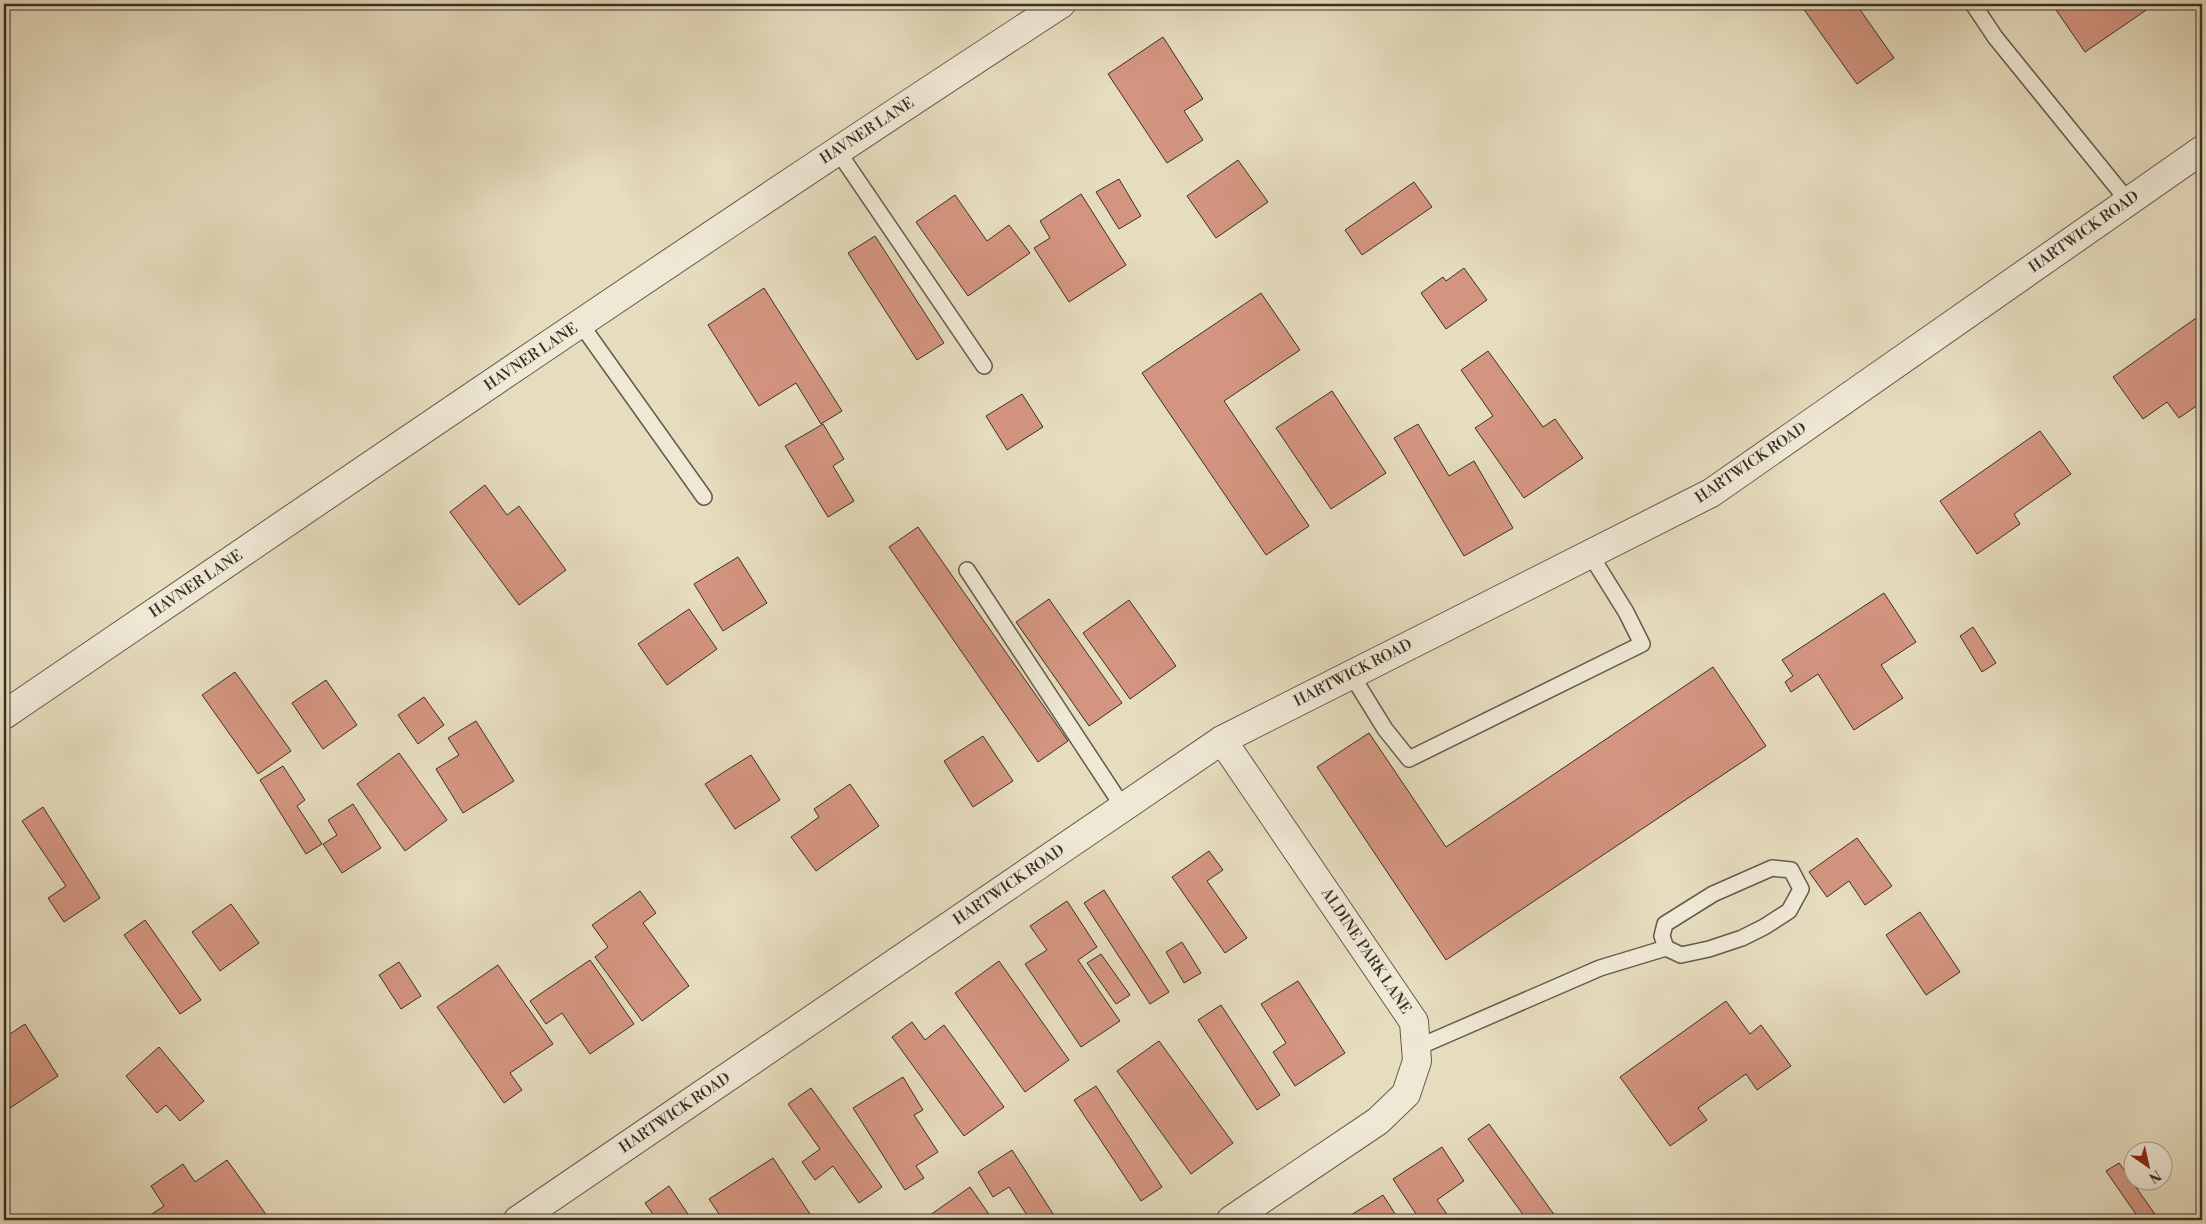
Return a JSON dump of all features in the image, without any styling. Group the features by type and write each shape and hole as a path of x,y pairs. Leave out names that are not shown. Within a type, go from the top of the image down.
{"street":[{"name":"HAVNER LANE","path":"4,715 837,150 1061,4"},
{"name":"HARTWICK ROAD","path":"518,1220 1222,740 1711,493 2202,150"},
{"name":"ALDINE PARK LANE","path":"1222,740 1414,1022 1416,1048 1416,1061 1406,1094 1378,1121 1231,1220"}],"lane":[{"path":"1973,4 1995,37 2128,201"},
{"path":"837,150 984,366"},
{"path":"580,323 704,498"},
{"path":"1351,674 1386,729 1409,759 1642,644 1626,612 1590,554"},
{"path":"967,570 1123,807"},
{"path":"1416,1048 1600,968 1666,948 1680,955 1742,938 1789,911 1801,889 1792,870 1772,868 1713,894 1665,924 1662,936 1666,948"}],"building":[{"path":"1800,4 1856,4 1894,58 1857,84"},
{"path":"2052,4 2155,4 2085,52"},
{"path":"1163,37 1203,99 1184,111 1203,140 1167,163 1108,74"},
{"path":"1238,160 1268,202 1216,238 1187,196"},
{"path":"1119,179 1141,216 1119,229 1096,192"},
{"path":"1414,182 1432,207 1362,255 1345,230"},
{"path":"1081,194 1126,265 1069,302 1034,248 1050,238 1040,221"},
{"path":"955,195 987,241 1009,225 1030,253 968,296 916,222"},
{"path":"875,236 944,343 917,360 848,253"},
{"path":"1464,268 1487,300 1446,329 1421,293 1443,277 1446,281"},
{"path":"764,288 842,411 821,424 796,383 759,406 708,325"},
{"path":"1261,293 1300,350 1224,401 1309,526 1266,555 1142,373"},
{"path":"2196,318 2202,327 2202,402 2179,418 2167,402 2143,419 2113,377"},
{"path":"1488,351 1543,427 1555,419 1583,458 1524,498 1475,428 1493,416 1461,370"},
{"path":"1332,391 1386,473 1331,509 1276,428"},
{"path":"1022,394 1043,427 1007,450 986,416"},
{"path":"823,424 844,459 833,466 854,501 828,517 785,446"},
{"path":"1418,424 1449,476 1474,461 1513,528 1464,556 1394,438"},
{"path":"2040,431 2071,474 2014,514 2020,524 1977,554 1940,501"},
{"path":"485,485 507,515 519,506 566,570 519,605 450,512"},
{"path":"918,527 1068,741 1038,762 889,547"},
{"path":"738,557 767,603 723,631 694,584"},
{"path":"1884,593 1916,642 1881,665 1903,698 1854,730 1818,674 1791,692 1785,682 1793,676 1782,660"},
{"path":"1049,599 1122,703 1089,726 1016,622"},
{"path":"1129,600 1176,666 1130,699 1083,633"},
{"path":"689,609 717,649 667,685 638,644"},
{"path":"1973,627 1996,663 1982,672 1960,636"},
{"path":"1713,667 1766,746 1446,960 1317,767 1369,733 1446,847"},
{"path":"235,672 291,751 258,774 202,695"},
{"path":"326,680 357,725 323,749 292,703"},
{"path":"424,697 444,725 418,744 398,715"},
{"path":"476,721 514,781 463,813 436,769 459,755 448,738"},
{"path":"983,736 1013,781 973,807 944,761"},
{"path":"399,753 447,820 405,851 357,784"},
{"path":"751,755 780,800 735,829 705,784"},
{"path":"283,766 305,800 297,806 322,844 306,854 260,780"},
{"path":"850,784 879,826 816,871 791,837 819,817 814,809"},
{"path":"353,804 381,848 342,873 323,844 337,835 328,820"},
{"path":"43,807 100,898 64,922 48,898 66,886 22,821"},
{"path":"1857,838 1892,886 1865,905 1849,881 1827,897 1809,872"},
{"path":"1209,851 1223,870 1207,881 1247,938 1225,953 1172,877"},
{"path":"1104,890 1169,992 1150,1004 1084,903"},
{"path":"640,891 656,913 643,923 689,986 642,1021 595,957 608,947 592,925"},
{"path":"1067,901 1097,947 1078,960 1120,1021 1081,1047 1025,964 1047,950 1030,926"},
{"path":"231,904 259,943 220,971 192,932"},
{"path":"1920,912 1960,972 1926,995 1886,935"},
{"path":"145,920 201,1000 180,1014 124,935"},
{"path":"1182,942 1201,973 1184,983 1166,952"},
{"path":"1101,954 1130,995 1116,1004 1087,963"},
{"path":"590,960 634,1024 590,1054 562,1013 546,1024 530,1001"},
{"path":"999,961 1069,1060 1025,1092 955,993"},
{"path":"399,962 421,996 401,1009 379,975"},
{"path":"498,965 553,1044 510,1073 522,1090 504,1103 437,1007"},
{"path":"1298,981 1345,1053 1295,1086 1273,1052 1286,1043 1261,1004"},
{"path":"1726,1001 1750,1034 1761,1025 1791,1066 1757,1090 1746,1074 1698,1108 1707,1120 1670,1146 1620,1077"},
{"path":"1221,1005 1280,1095 1257,1110 1198,1020"},
{"path":"912,1022 925,1040 944,1025 1004,1107 964,1136 892,1037"},
{"path":"25,1024 58,1076 4,1112 4,1038"},
{"path":"1159,1041 1233,1143 1191,1174 1117,1071"},
{"path":"159,1047 204,1101 180,1121 166,1105 157,1113 126,1076"},
{"path":"903,1077 923,1110 914,1115 938,1152 916,1166 924,1178 905,1190 853,1108"},
{"path":"1096,1086 1162,1187 1141,1201 1074,1100"},
{"path":"811,1088 882,1187 859,1203 833,1166 815,1180 802,1162 820,1149 788,1104"},
{"path":"1489,1124 1558,1220 1527,1220 1468,1139"},
{"path":"1442,1147 1464,1181 1437,1200 1451,1220 1420,1220 1393,1179"},
{"path":"1012,1150 1057,1220 1030,1220 1009,1187 993,1197 978,1172"},
{"path":"773,1158 814,1220 723,1220 709,1199"},
{"path":"227,1160 270,1220 143,1220 164,1206 151,1186 183,1164 195,1182"},
{"path":"2119,1163 2124,1170 2124,1192 2139,1192 2159,1220 2140,1220 2106,1171"},
{"path":"669,1186 692,1220 657,1220 645,1203"},
{"path":"970,1187 993,1220 923,1220"},
{"path":"1383,1195 1399,1220 1343,1220"}]}
